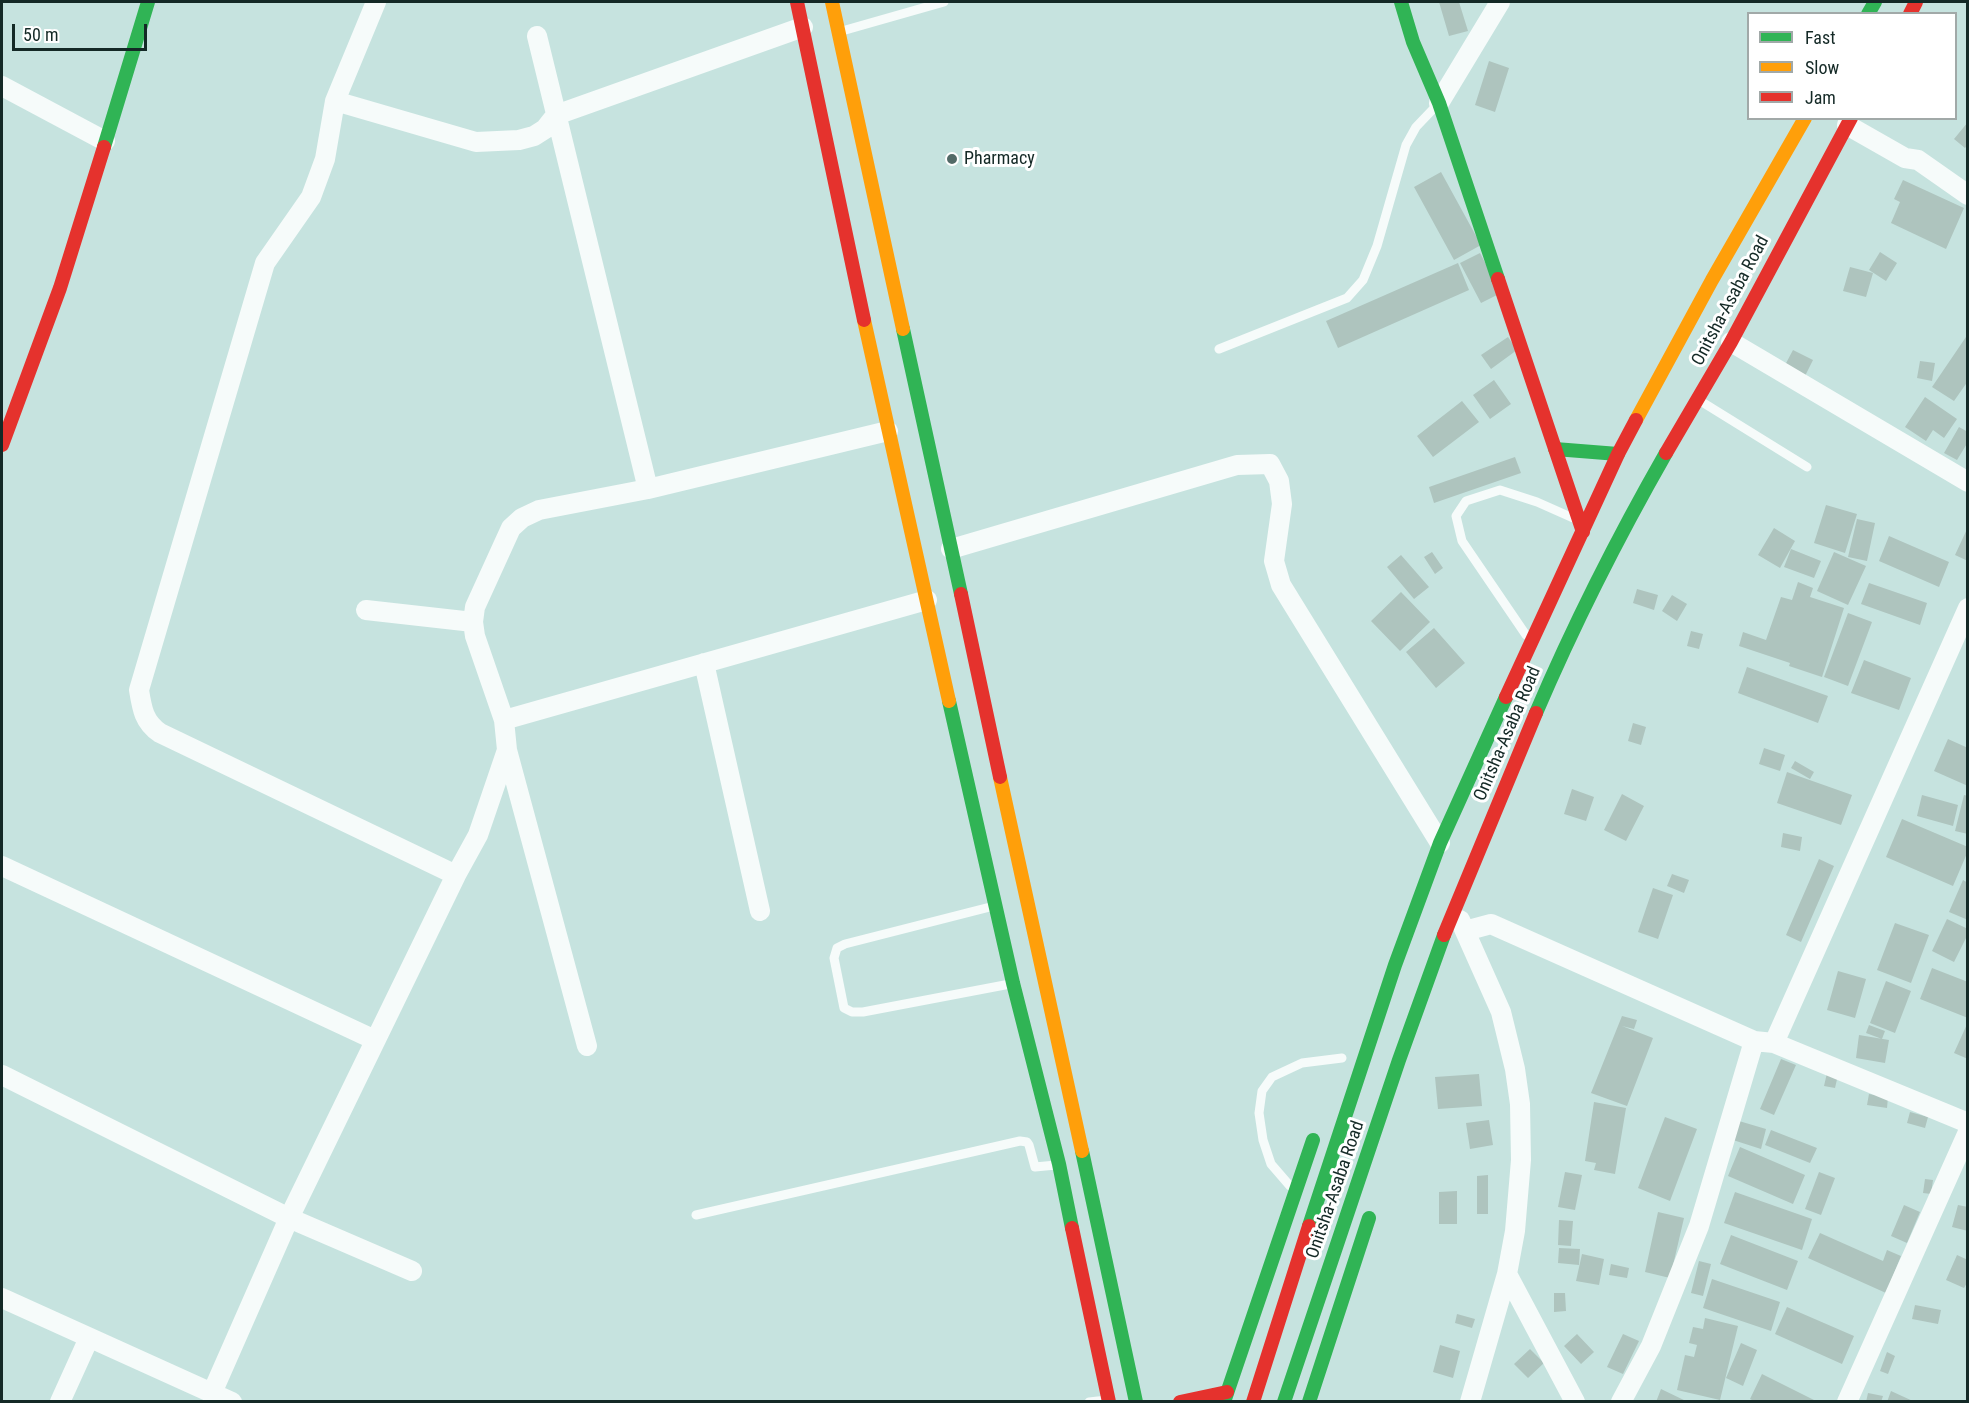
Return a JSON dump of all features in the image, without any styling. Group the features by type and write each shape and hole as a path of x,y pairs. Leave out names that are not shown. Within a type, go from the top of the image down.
{"main road":[{"path":"2,445 60,288 147,2"},
{"path":"797,2 888,431 1013,984 1059,1164 1109,1401"},
{"path":"832,2 1136,1401"},
{"path":"1401,2 1413,42 1439,103 1582,527"},
{"path":"1253,1401 1395,965 1440,843 1582,527 1618,454 1712,280 1787,159 1804,120"},
{"name":"Onitsha-Asaba Road","path":"1284,1401 1398,1060 1454,907 1559,659 1639,500 1731,342 1816,170 1849,122"},
{"path":"1555,449 1618,454"},
{"path":"1432,1009 1438,987 1435,960"},
{"path":"1364,1015 1395,965"},
{"path":"1340,1064 1350,1041"},
{"path":"1180,1401 1225,1397 1318,1125"},
{"path":"1309,1401 1375,1200"}],"street":[{"path":"376,2 335,101 326,159 311,198 265,263 139,690 142,711 149,726 160,733 456,875"},
{"path":"1439,103 1500,2"},
{"path":"335,101 476,142 519,140 534,136 545,129 556,115 803,27"},
{"path":"537,36 648,489"},
{"path":"2,86 105,141"},
{"path":"1849,122 1905,158 1918,160 1968,195"},
{"path":"1731,342 1968,482"},
{"path":"587,1046 507,750 504,720 475,636 473,622 475,607 511,528 522,518 539,510 648,489 888,431"},
{"path":"951,549 1237,465 1270,464 1279,481 1282,504 1274,561 1281,585 1440,843"},
{"path":"504,720 927,600"},
{"path":"1774,1043 1968,608"},
{"path":"366,610 473,622"},
{"path":"704,663 760,911"},
{"path":"212,1393 289,1218 456,875 478,835 507,750"},
{"path":"2,866 375,1040"},
{"path":"1454,907 1501,1012 1515,1069 1520,1104 1521,1160 1515,1231 1507,1274 1470,1401"},
{"path":"1465,931 1491,924 1754,1041 1774,1043 1968,1123"},
{"path":"1621,1401 1651,1346 1699,1226 1754,1041"},
{"path":"2,1075 289,1218 412,1271"},
{"path":"1847,1401 1968,1132"},
{"path":"1507,1274 1575,1401"},
{"path":"2,1298 232,1401"},
{"path":"60,1401 89,1338"}],"lane":[{"path":"840,31 944,2"},
{"path":"1219,350 1347,298 1363,280 1377,246 1406,145 1416,127 1439,103"},
{"path":"1698,399 1807,467"},
{"path":"1530,642 1462,541 1456,516 1466,501 1500,490 1537,502 1582,527"},
{"path":"995,906 837,948 834,958 844,1008 852,1012 863,1012 1013,984"},
{"path":"1295,1192 1271,1164 1263,1140 1259,1113 1263,1091 1272,1077 1302,1063 1340,1064"},
{"path":"696,1215 1020,1141 1028,1142 1035,1167 1059,1164"},
{"path":"1089,1401 1109,1401"}],"building":[{"path":"1439,2 1459,2 1468,31 1449,36"},
{"path":"1489,61 1509,68 1495,112 1475,105"},
{"path":"1968,122 1968,144 1965,148 1954,139"},
{"path":"1441,172 1481,245 1454,260 1414,187"},
{"path":"1903,180 1964,208 1946,249 1891,223 1900,202 1894,199"},
{"path":"1880,252 1897,263 1886,281 1869,270"},
{"path":"1480,253 1501,293 1481,303 1460,263"},
{"path":"1458,263 1469,290 1338,348 1326,321"},
{"path":"1850,267 1873,273 1866,297 1843,291"},
{"path":"1968,334 1968,381 1954,401 1932,387"},
{"path":"1508,337 1517,350 1491,369 1481,355"},
{"path":"1793,350 1813,360 1804,378 1784,367"},
{"path":"1920,361 1935,363 1932,381 1917,378"},
{"path":"1494,380 1511,404 1490,419 1473,395"},
{"path":"1925,397 1957,419 1944,438 1933,430 1926,441 1905,427"},
{"path":"1462,401 1479,422 1433,457 1417,436"},
{"path":"1959,427 1968,432 1968,442 1957,460 1944,453"},
{"path":"1515,457 1521,473 1434,503 1429,487"},
{"path":"1826,505 1857,514 1845,553 1814,543"},
{"path":"1857,519 1875,523 1867,561 1848,557"},
{"path":"1968,527 1968,561 1955,555"},
{"path":"1774,528 1795,541 1780,568 1758,555"},
{"path":"1889,536 1949,562 1939,587 1879,561"},
{"path":"1791,549 1821,561 1814,578 1784,567"},
{"path":"1432,552 1443,568 1435,574 1424,557"},
{"path":"1834,552 1866,566 1848,605 1817,591"},
{"path":"1401,555 1429,587 1414,599 1387,567"},
{"path":"1798,582 1813,588 1810,597 1844,608 1822,677 1789,666 1790,663 1739,646 1743,632 1766,640 1781,597 1792,600"},
{"path":"1869,583 1927,603 1920,625 1861,604"},
{"path":"1637,589 1658,595 1654,610 1633,603"},
{"path":"1401,592 1430,622 1400,651 1371,621"},
{"path":"1672,595 1687,604 1677,621 1662,611"},
{"path":"1848,613 1872,622 1848,686 1824,677"},
{"path":"1434,628 1465,663 1436,688 1406,652"},
{"path":"1691,631 1703,634 1699,649 1687,646"},
{"path":"1864,660 1911,678 1899,710 1851,693"},
{"path":"1747,667 1828,696 1818,723 1738,693"},
{"path":"1633,723 1646,727 1641,745 1628,741"},
{"path":"1948,739 1968,748 1968,786 1934,771"},
{"path":"1764,748 1785,755 1780,771 1759,764"},
{"path":"1795,761 1814,772 1810,779 1791,768"},
{"path":"1787,772 1852,795 1841,825 1777,803"},
{"path":"1572,789 1594,797 1586,821 1564,814"},
{"path":"1622,794 1644,806 1626,841 1604,830"},
{"path":"1922,795 1958,805 1953,826 1917,816"},
{"path":"1964,795 1968,796 1968,834 1955,831"},
{"path":"1902,819 1968,847 1953,886 1886,857"},
{"path":"1783,833 1802,837 1800,851 1781,847"},
{"path":"1819,859 1834,866 1801,942 1786,935"},
{"path":"1672,874 1689,880 1684,893 1667,886"},
{"path":"1963,880 1968,883 1968,920 1949,912"},
{"path":"1653,888 1673,895 1658,939 1638,932"},
{"path":"1947,919 1968,929 1968,934 1954,962 1932,951"},
{"path":"1895,923 1929,935 1911,983 1877,970"},
{"path":"1932,968 1968,982 1968,1018 1920,999"},
{"path":"1838,971 1866,979 1855,1018 1827,1010"},
{"path":"1886,981 1911,991 1895,1033 1870,1023"},
{"path":"1622,1016 1637,1020 1634,1029 1622,1026 1653,1038 1627,1106 1591,1093"},
{"path":"1968,1022 1968,1059 1954,1053"},
{"path":"1869,1025 1885,1031 1882,1039 1866,1033"},
{"path":"1859,1035 1889,1040 1885,1063 1856,1058"},
{"path":"1781,1059 1796,1065 1774,1115 1760,1109"},
{"path":"1827,1073 1838,1075 1835,1088 1824,1086"},
{"path":"1479,1074 1482,1106 1438,1109 1435,1077"},
{"path":"1869,1094 1888,1097 1887,1108 1867,1105"},
{"path":"1594,1102 1626,1108 1615,1174 1594,1170 1596,1163 1585,1161"},
{"path":"1910,1112 1928,1117 1925,1128 1907,1123"},
{"path":"1665,1117 1697,1129 1670,1201 1638,1188"},
{"path":"1489,1120 1493,1145 1470,1149 1466,1123"},
{"path":"1739,1121 1766,1129 1761,1149 1733,1140"},
{"path":"1771,1130 1817,1148 1810,1163 1765,1145"},
{"path":"1740,1147 1805,1175 1793,1204 1728,1176"},
{"path":"1565,1172 1582,1175 1575,1210 1558,1207"},
{"path":"1819,1172 1835,1178 1821,1215 1805,1209"},
{"path":"1488,1175 1488,1214 1477,1214 1477,1176"},
{"path":"1925,1179 1933,1180 1931,1194 1923,1193"},
{"path":"1457,1191 1457,1224 1439,1224 1439,1192"},
{"path":"1735,1192 1812,1219 1802,1250 1724,1223"},
{"path":"1904,1205 1920,1212 1907,1243 1891,1236"},
{"path":"1958,1205 1968,1207 1968,1231 1952,1227"},
{"path":"1658,1212 1684,1218 1670,1278 1645,1272"},
{"path":"1559,1220 1573,1221 1571,1246 1558,1245"},
{"path":"1820,1233 1883,1261 1887,1250 1901,1256 1886,1293 1808,1258"},
{"path":"1731,1235 1798,1261 1787,1290 1720,1264"},
{"path":"1559,1248 1580,1249 1579,1265 1558,1263"},
{"path":"1582,1254 1604,1259 1599,1285 1576,1281"},
{"path":"1957,1255 1968,1260 1968,1281 1964,1288 1946,1280"},
{"path":"1699,1261 1711,1264 1703,1296 1691,1293"},
{"path":"1611,1264 1629,1268 1627,1278 1609,1275"},
{"path":"1712,1279 1780,1302 1771,1331 1703,1308"},
{"path":"1554,1293 1565,1293 1566,1311 1554,1312"},
{"path":"1915,1305 1941,1310 1938,1324 1912,1319"},
{"path":"1787,1307 1854,1336 1842,1364 1775,1334"},
{"path":"1457,1314 1475,1319 1472,1328 1455,1323"},
{"path":"1705,1318 1738,1326 1720,1400 1677,1390 1685,1355 1694,1357 1697,1345 1689,1343 1693,1327 1703,1329"},
{"path":"1577,1334 1594,1352 1581,1364 1564,1346"},
{"path":"1623,1334 1639,1341 1623,1374 1607,1367"},
{"path":"1741,1343 1757,1350 1743,1386 1726,1378"},
{"path":"1440,1345 1460,1351 1453,1378 1433,1372"},
{"path":"1530,1349 1544,1363 1528,1378 1514,1364"},
{"path":"1887,1352 1895,1356 1888,1374 1880,1371"},
{"path":"1762,1374 1818,1402 1756,1402 1750,1399"},
{"path":"1661,1389 1688,1402 1656,1402"},
{"path":"1891,1391 1915,1402 1887,1402"},
{"path":"1868,1393 1883,1396 1881,1402 1866,1402"}],"traffic: fast":[{"path":"104,147 148,2"},
{"path":"1401,2 1413,42 1439,103 1498,279"},
{"path":"1869,12 1875,2"},
{"path":"903,329 961,594"},
{"path":"1555,449 1618,454"},
{"path":"1536,713 1597,581 1666,453"},
{"path":"1309,1226 1395,965 1440,843 1506,697"},
{"path":"949,701 1013,983 1059,1164 1072,1228"},
{"path":"1284,1402 1399,1060 1444,935"},
{"path":"1224,1402 1313,1140"},
{"path":"1082,1151 1136,1402"},
{"path":"1309,1402 1369,1218"}],"traffic: slow":[{"path":"832,2 903,329"},
{"path":"1636,420 1712,280 1804,120"},
{"path":"864,320 949,701"},
{"path":"1000,777 1082,1151"}],"traffic: jam":[{"path":"797,2 864,320"},
{"path":"1911,12 1916,2"},
{"path":"1666,453 1731,342 1850,120"},
{"path":"2,445 60,288 104,147"},
{"path":"1498,279 1583,532"},
{"path":"1506,697 1618,454 1636,420"},
{"path":"961,594 1000,777"},
{"path":"1444,935 1536,713"},
{"path":"1253,1402 1309,1226"},
{"path":"1072,1228 1109,1402"},
{"path":"1180,1402 1227,1392"}],"place":[{"name":"Pharmacy","path":"952,159"}]}
